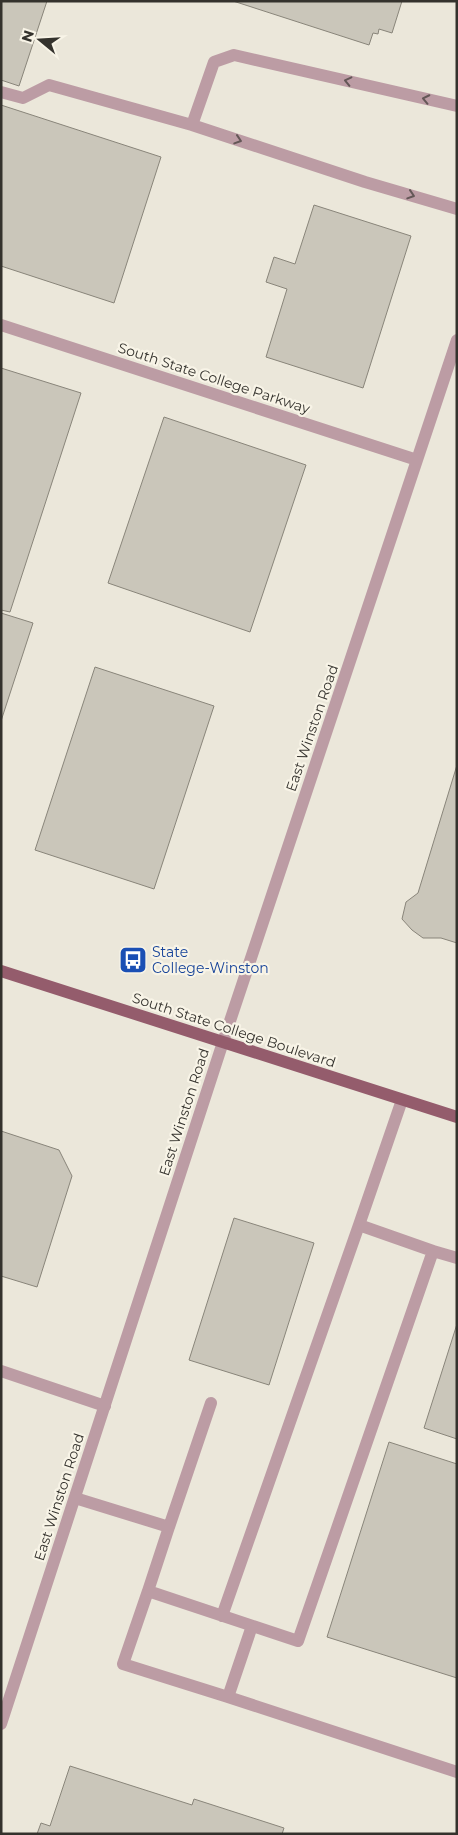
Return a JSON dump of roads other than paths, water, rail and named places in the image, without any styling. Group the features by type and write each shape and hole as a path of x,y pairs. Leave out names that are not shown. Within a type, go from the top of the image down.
{"main road":[{"name":"South State College Boulevard","path":"1,971 457,1117"}],"street":[{"path":"192,125 214,62 234,55 457,106"},
{"path":"1,92 23,98 49,85 192,125 357,179 457,209"},
{"name":"South State College Parkway","path":"1,325 417,460"},
{"name":"East Winston Road","path":"1,1724 223,1042 457,340"},
{"path":"222,1616 402,1100"},
{"path":"359,1225 457,1258"},
{"path":"148,1591 298,1641 433,1251"},
{"path":"1,1371 105,1406"},
{"path":"211,1403 123,1664 457,1772"},
{"path":"75,1498 169,1527"},
{"path":"228,1697 252,1626"}],"place":[{"name":"State College-Winston","path":"133,960"}]}
